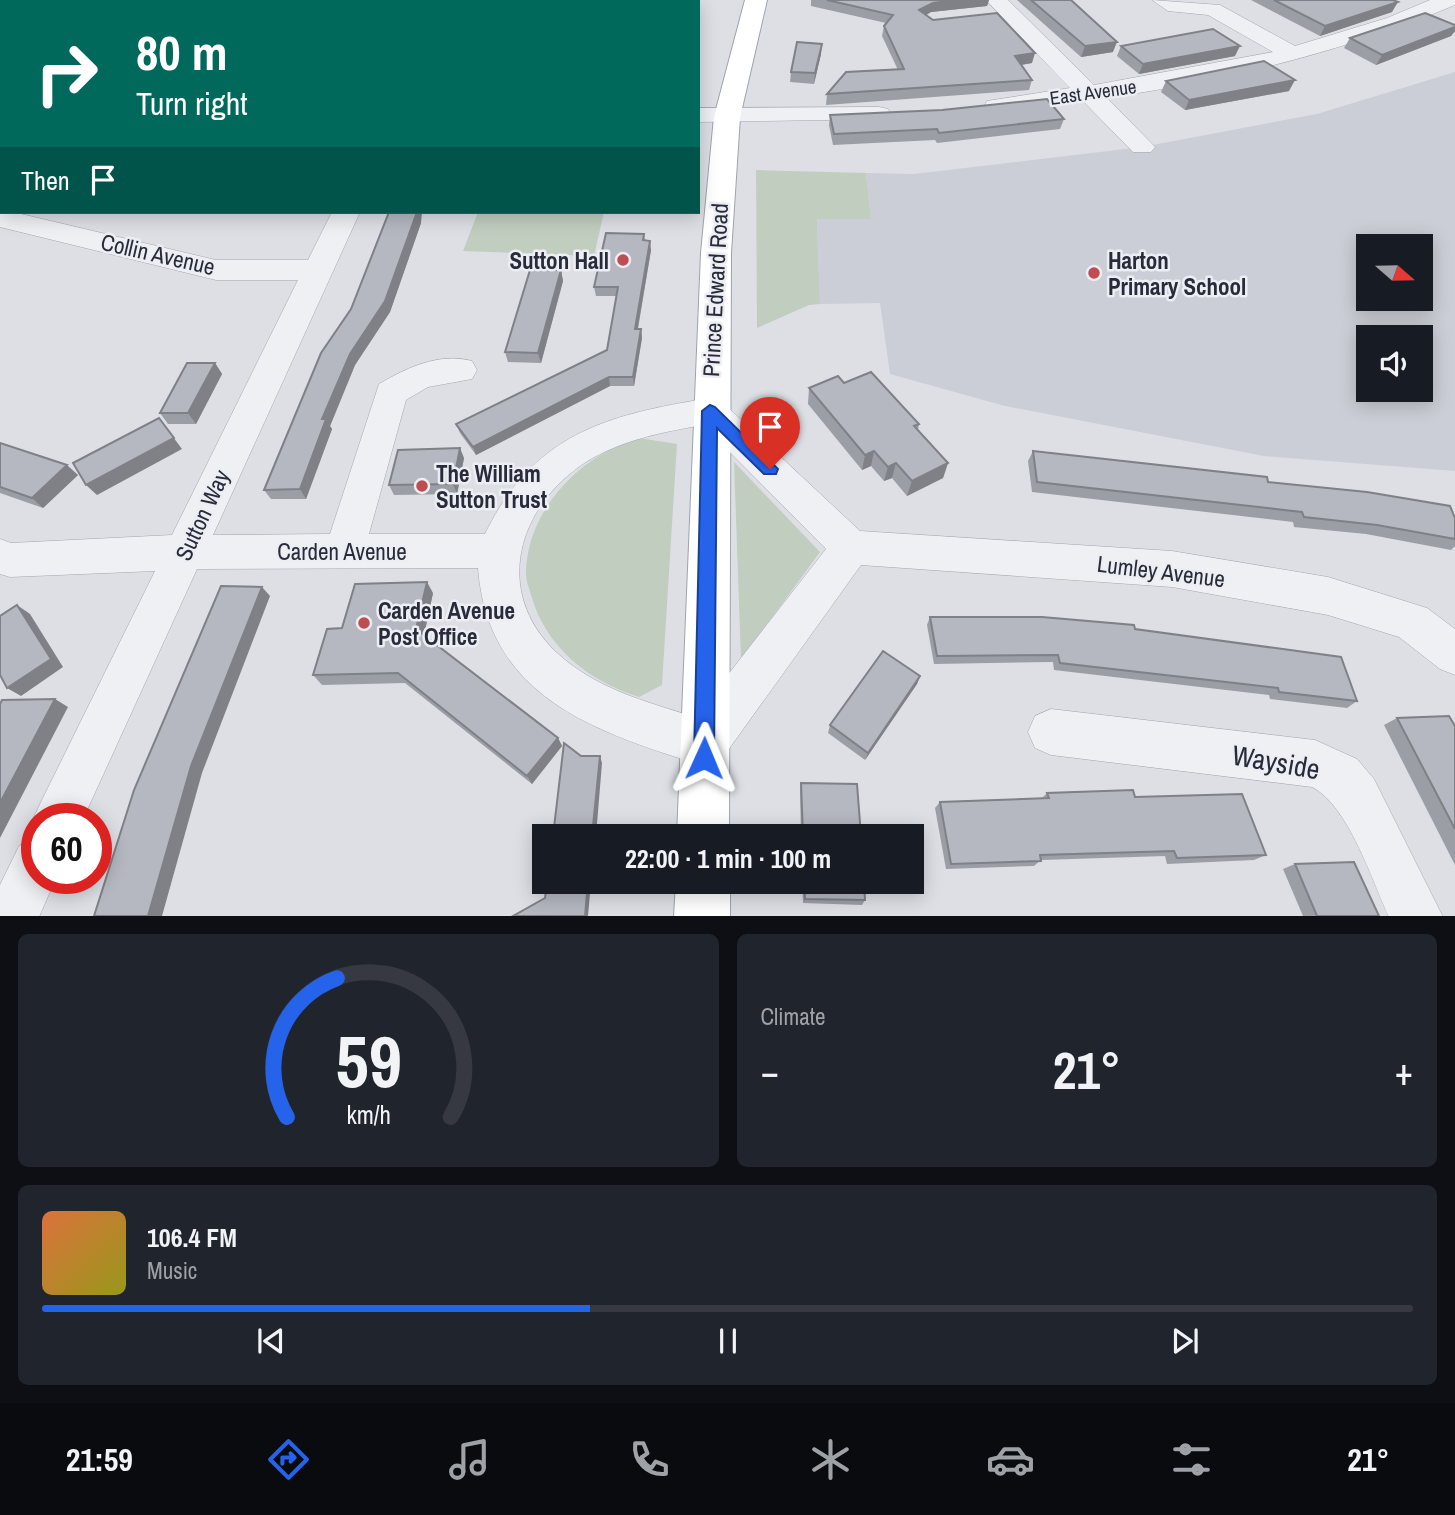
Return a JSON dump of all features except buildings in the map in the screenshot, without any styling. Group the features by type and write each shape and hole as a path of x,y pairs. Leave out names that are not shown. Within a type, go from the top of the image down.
{"main road":[{"name":"Prince Edward Road","path":"703,824 710,411 716,253 713,116 756,0"},
{"path":"702,916 703,894"}],"street":[{"path":"1162,0 1175,7 1216,4 1292,54"},
{"name":"East Avenue","path":"979,107 1186,78 1337,42 1441,4"},
{"path":"996,9 1091,93 1142,147"},
{"path":"713,116 896,113"},
{"name":"Sutton Way","path":"66,803 345,214"},
{"name":"Collin Avenue","path":"0,218 216,270 319,270"},
{"path":"345,550 391,393 420,376 460,370"},
{"path":"710,411 850,547 704,743 639,722 579,696 540,667 507,619 499,551 523,503 546,475 571,453 636,424 710,411"},
{"name":"Lumley Avenue","path":"850,547 1172,569 1328,596 1412,622 1455,654"},
{"name":"Carden Avenue","path":"0,556 10,560 184,552 499,551"},
{"name":"Wayside","path":"1051,732 1315,764 1340,776 1357,796 1417,916"},
{"path":"12,916 23,894"}],"shaded area":[{"name":"Harton Primary School","path":"1455,72 1455,471 1264,456 1005,406 890,374 880,303 820,304 817,219 871,219 866,173 914,174 1142,147 1317,114"}],"green space":[{"path":"756,170 866,173 871,219 817,219 820,304 809,305 757,328"},
{"path":"477,214 604,214 594,256 463,251"},
{"path":"639,438 677,444 662,685 639,697 587,672 559,646 538,614 526,574 529,550 536,528 561,488 597,457"},
{"path":"734,462 820,552 741,660"}],"place":[{"name":"Sutton Hall","path":"623,260"},
{"name":"Harton Primary School","path":"1094,273"},
{"name":"The William Sutton Trust","path":"422,486"},
{"name":"Carden Avenue Post Office","path":"364,623"}],"route":[{"path":"704,758 710,411 770,469"}]}
